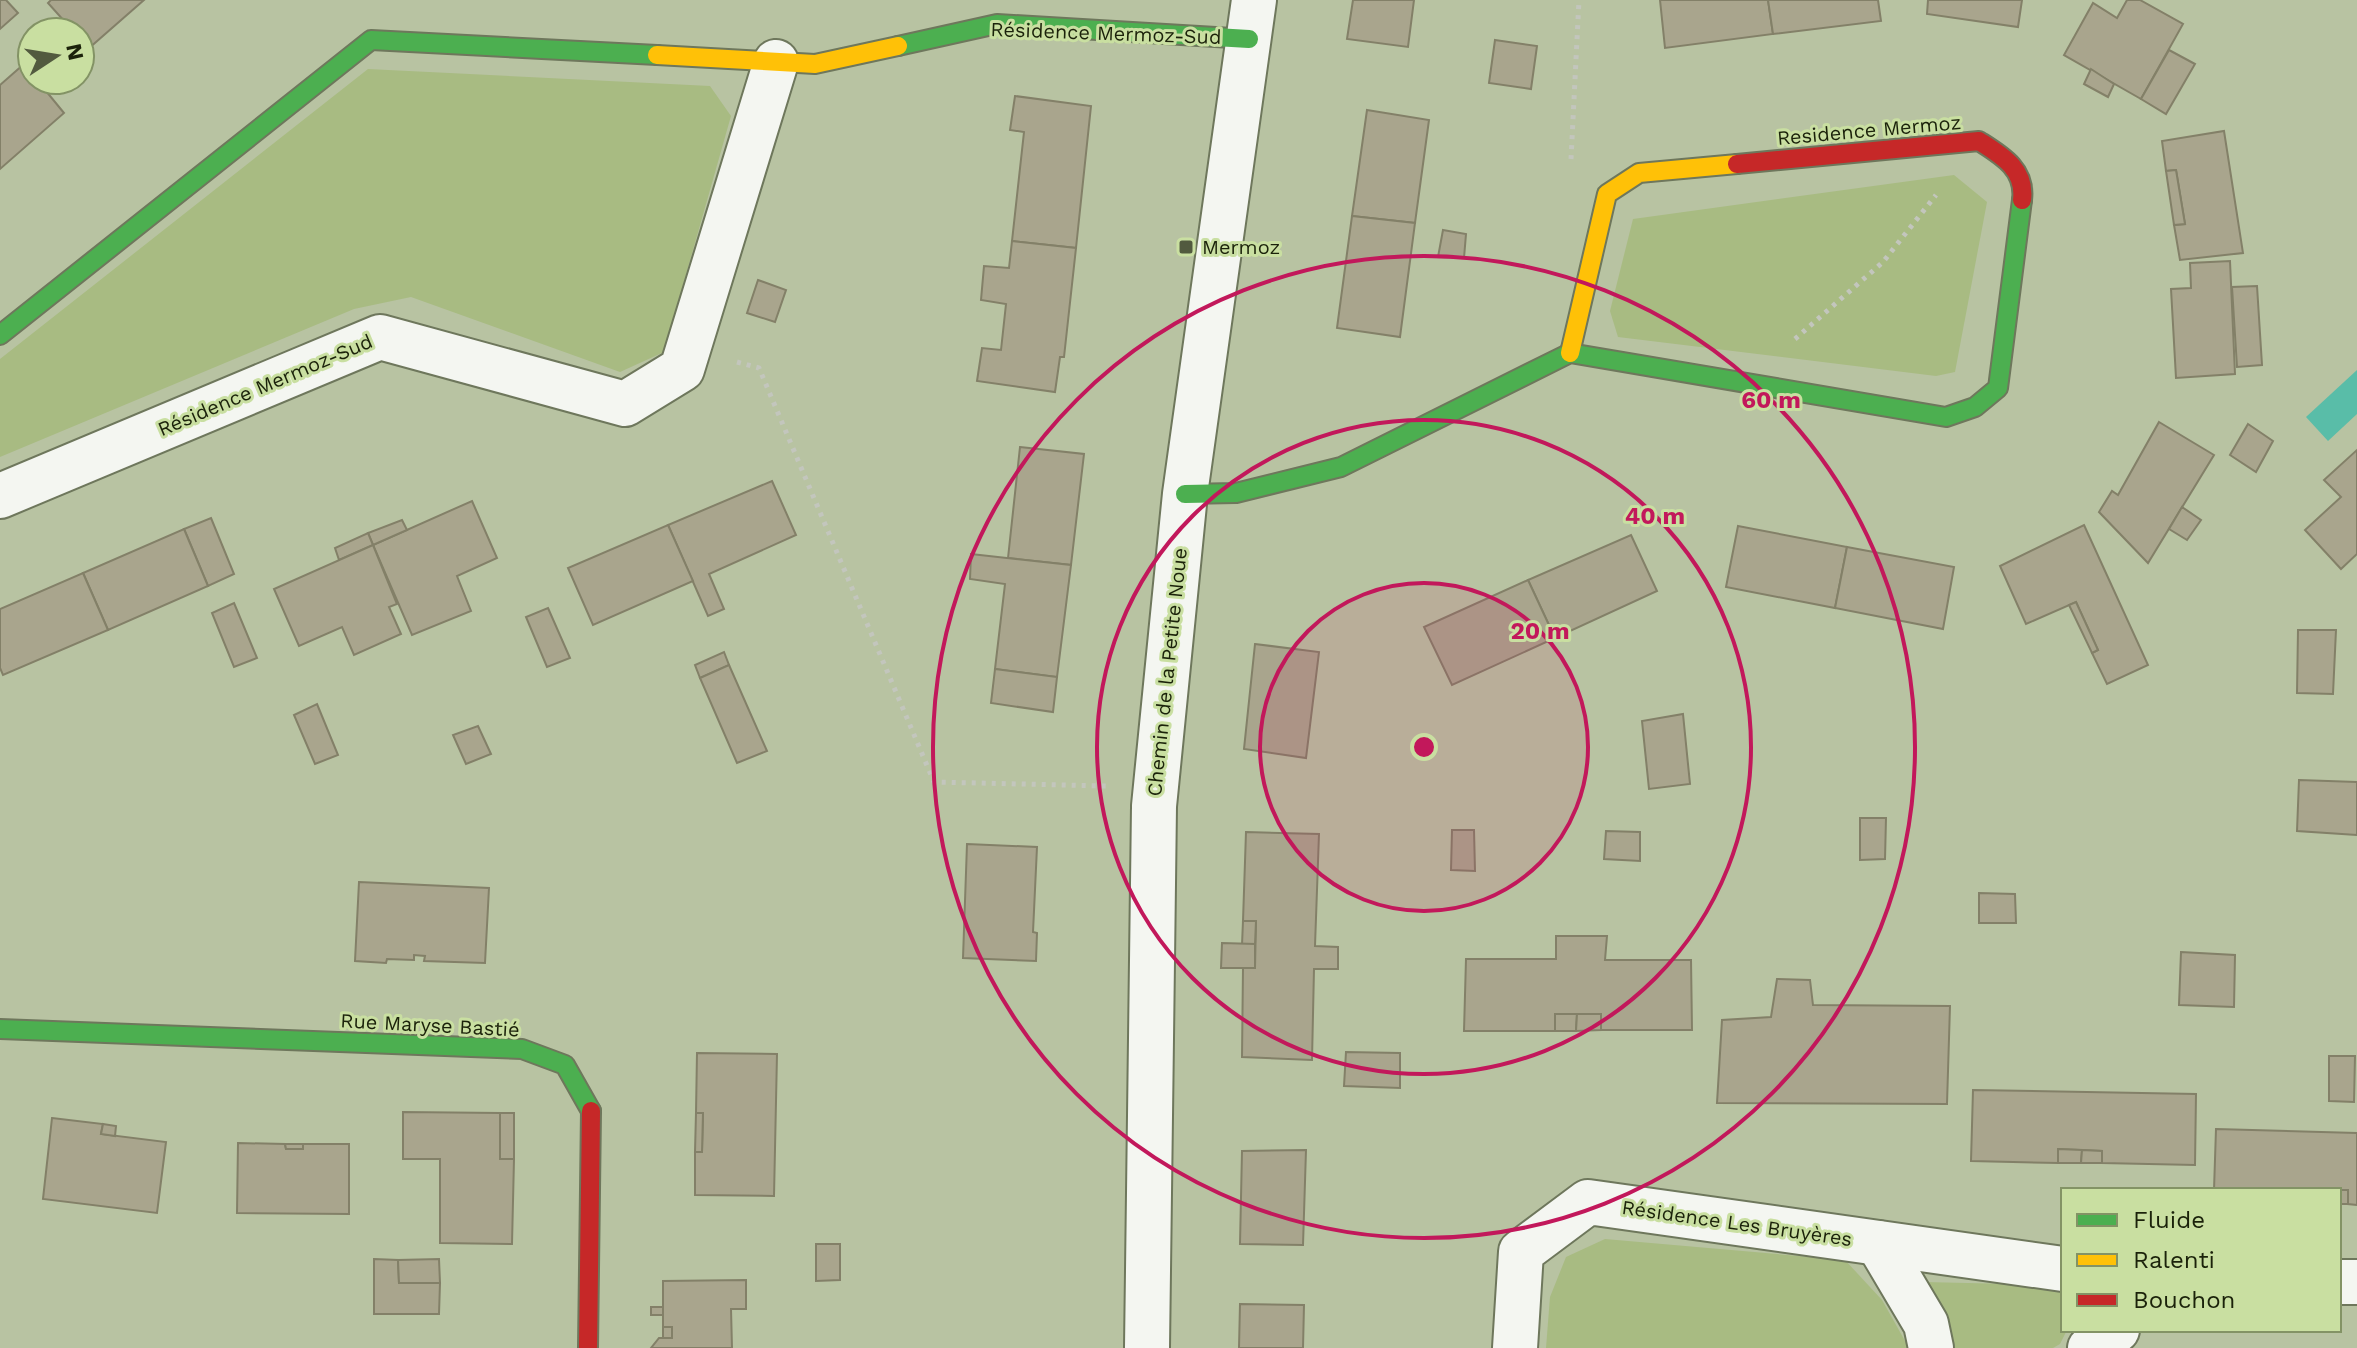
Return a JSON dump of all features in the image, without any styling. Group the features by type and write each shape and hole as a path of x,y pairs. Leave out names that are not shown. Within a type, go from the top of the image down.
{"street":[{"name":"Résidence Mermoz-Sud","path":"0,335 371,40 815,64 997,24 1251,20"},
{"name":"Chemin de la Petite Noue","path":"1147,1348 1156,788 1185,494 1251,20"},
{"name":"Résidence Mermoz-Sud","path":"0,496 380,337 625,404 682,369 776,62"},
{"name":"Residence Mermoz","path":"1570,353 1946,417 1975,407 1998,388 2023,192 2011,161 1979,141 1639,173 1607,194"},
{"path":"1185,494 1236,493 1341,467 1570,353 1607,194"},
{"name":"Rue Maryse Bastié","path":"0,1029 522,1049 565,1065 591,1111 588,1348"},
{"name":"Résidence Les Bruyères","path":"1515,1348 1521,1252 1588,1202 2061,1269"},
{"path":"1878,1243 1926,1324 1931,1348"},
{"path":"2090,1348 2114,1332"}],"path":[{"path":"1579,0 1571,165 1607,194"},
{"path":"1746,383 1883,262 1979,141"},
{"path":"687,350 759,368 934,782 1156,788"}],"green space":[{"path":"368,69 710,86 731,116 664,352 620,372 411,297 354,309 0,457 0,359"},
{"path":"1954,175 1987,202 1955,372 1936,376 1618,337 1610,311 1633,219"},
{"path":"1605,1239 1845,1260 1882,1300 1909,1348 1546,1348 1550,1297 1566,1257"},
{"path":"1924,1282 2061,1289 2061,1332 2066,1332 2060,1344 2053,1348 1952,1348"}],"water":[{"path":"2357,370 2357,414 2328,441 2306,417"}],"building":[{"path":"0,0 6,0 18,13 0,29"},
{"path":"51,0 144,0 96,42 96,16 60,16 48,3"},
{"path":"1353,0 1414,0 1408,47 1347,39"},
{"path":"1660,0 1768,0 1773,34 1665,48"},
{"path":"1768,0 1878,0 1881,21 1773,34"},
{"path":"1928,0 2022,0 2018,27 1927,14"},
{"path":"2127,0 2140,0 2183,24 2141,99 2064,55 2093,3 2117,18"},
{"path":"1495,40 1537,46 1531,89 1489,83"},
{"path":"2169,50 2195,64 2166,114 2141,99"},
{"path":"2091,69 2114,84 2108,97 2084,84"},
{"path":"16,71 16,96 50,96 64,113 0,169 0,85"},
{"path":"1015,96 1091,106 1076,248 1012,241 1024,132 1010,130"},
{"path":"1367,110 1429,120 1415,223 1352,216"},
{"path":"2224,131 2243,253 2180,260 2174,225 2185,224 2176,170 2166,171 2162,141"},
{"path":"2176,170 2185,224 2174,225 2166,171"},
{"path":"1352,216 1415,223 1400,337 1337,328"},
{"path":"1443,230 1466,234 1464,258 1438,257"},
{"path":"1012,241 1076,248 1064,357 1060,357 1055,392 977,381 982,348 1001,350 1006,304 981,300 984,266 1009,268"},
{"path":"2230,261 2235,374 2176,378 2171,289 2191,288 2190,263"},
{"path":"758,280 786,290 775,322 747,313"},
{"path":"2257,286 2262,365 2237,367 2232,287"},
{"path":"2159,422 2214,455 2148,563 2099,512 2112,491 2118,495"},
{"path":"2248,424 2273,441 2256,472 2230,455"},
{"path":"1020,447 1084,454 1071,565 1008,558"},
{"path":"2357,450 2357,554 2341,569 2305,530 2341,497 2324,480"},
{"path":"772,481 796,535 709,574 724,609 708,616 668,525"},
{"path":"472,501 497,558 457,576 471,611 412,635 373,545"},
{"path":"2182,507 2201,520 2187,540 2169,529"},
{"path":"211,518 234,574 208,586 184,529"},
{"path":"402,520 407,530 373,545 368,533"},
{"path":"668,525 693,581 593,625 568,568"},
{"path":"2084,525 2148,665 2107,684 2092,653 2098,650 2076,602 2026,624 2000,566"},
{"path":"1738,526 1847,547 1835,608 1726,587"},
{"path":"184,529 208,586 108,630 83,573"},
{"path":"368,533 373,545 339,560 335,548"},
{"path":"1631,535 1657,591 1555,638 1528,580"},
{"path":"373,545 397,604 389,607 401,634 354,655 342,627 299,646 274,589"},
{"path":"1847,547 1954,567 1943,629 1835,608"},
{"path":"971,554 1071,565 1057,677 995,669 1005,584 970,579"},
{"path":"83,573 108,630 3,675 0,668 0,609"},
{"path":"1528,580 1555,638 1452,685 1424,627"},
{"path":"2076,602 2098,650 2092,653 2069,605"},
{"path":"234,603 257,658 234,667 212,613"},
{"path":"548,608 570,658 547,667 526,617"},
{"path":"2298,630 2336,630 2333,694 2297,693"},
{"path":"1255,644 1319,652 1306,758 1244,749"},
{"path":"724,652 729,665 700,678 695,665"},
{"path":"729,665 767,751 737,763 700,678"},
{"path":"995,669 1057,677 1053,712 991,703"},
{"path":"317,704 338,755 315,764 294,715"},
{"path":"1683,714 1690,784 1649,789 1642,721"},
{"path":"478,726 491,754 466,764 453,735"},
{"path":"2299,780 2357,782 2357,835 2297,831"},
{"path":"1860,818 1886,818 1885,859 1860,860"},
{"path":"1452,830 1474,830 1475,871 1451,870"},
{"path":"1606,831 1640,832 1640,861 1604,859"},
{"path":"1246,832 1319,834 1315,946 1338,947 1338,969 1314,969 1312,1060 1242,1057 1243,968 1255,968 1256,921 1243,921"},
{"path":"967,844 1037,847 1033,932 1037,933 1036,961 963,958"},
{"path":"359,882 489,888 485,963 424,961 425,956 414,955 414,960 387,959 386,963 355,961"},
{"path":"1979,893 2015,894 2016,923 1979,923"},
{"path":"1243,921 1256,921 1255,944 1242,945"},
{"path":"1556,936 1607,936 1605,960 1691,960 1692,1030 1601,1030 1601,1014 1555,1014 1555,1031 1464,1031 1466,959 1556,959"},
{"path":"1222,943 1255,944 1255,968 1221,968"},
{"path":"2181,952 2235,955 2234,1007 2179,1005"},
{"path":"1777,979 1810,980 1813,1005 1950,1006 1947,1104 1717,1103 1722,1020 1771,1017"},
{"path":"1555,1014 1577,1014 1576,1031 1555,1031"},
{"path":"1577,1014 1601,1014 1601,1030 1576,1031"},
{"path":"1346,1052 1400,1053 1400,1088 1344,1086"},
{"path":"697,1053 777,1054 774,1196 695,1195 695,1152 702,1152 703,1113 696,1113"},
{"path":"2329,1056 2355,1056 2354,1102 2329,1101"},
{"path":"1973,1090 2196,1094 2195,1165 2102,1163 2102,1151 2058,1149 2058,1163 1971,1161"},
{"path":"403,1112 500,1113 500,1159 514,1159 512,1244 440,1243 440,1159 403,1159"},
{"path":"500,1113 514,1113 514,1159 500,1159"},
{"path":"696,1113 703,1113 702,1152 695,1152"},
{"path":"52,1118 103,1124 101,1134 166,1142 157,1213 43,1199"},
{"path":"103,1124 116,1126 115,1136 101,1134"},
{"path":"2216,1129 2357,1133 2357,1205 2348,1204 2348,1190 2341,1188 2214,1188"},
{"path":"238,1143 285,1144 286,1149 303,1149 303,1144 349,1144 349,1214 237,1213"},
{"path":"285,1144 303,1144 303,1149 286,1149"},
{"path":"2058,1149 2082,1150 2081,1163 2058,1163"},
{"path":"1306,1150 1303,1245 1240,1244 1242,1151"},
{"path":"2082,1150 2102,1151 2102,1163 2081,1163"},
{"path":"2341,1190 2348,1190 2348,1204 2341,1204"},
{"path":"816,1244 840,1244 840,1280 816,1281"},
{"path":"374,1259 398,1260 399,1283 440,1283 439,1314 374,1314"},
{"path":"439,1259 440,1283 399,1283 398,1260"},
{"path":"746,1280 746,1309 731,1309 732,1348 651,1348 659,1338 672,1338 672,1327 663,1327 663,1281"},
{"path":"1240,1304 1304,1305 1303,1348 1239,1348"},
{"path":"651,1307 663,1307 663,1315 651,1315"},
{"path":"663,1327 672,1327 672,1338 663,1338"}],"traffic: fast":[{"path":"898,46 997,24 1249,39"},
{"path":"0,335 371,40 657,55"},
{"path":"1185,494 1236,493 1341,467 1570,353 1946,417 1975,407 1998,388 2022,200"},
{"path":"0,1029 522,1049 565,1065 591,1111"}],"traffic: slow":[{"path":"657,55 815,64 898,46"},
{"path":"1570,353 1607,194 1639,173 1737,164"}],"traffic: jam":[{"path":"1737,164 1979,141 2016,171 2022,200"},
{"path":"588,1348 591,1111"}],"place":[{"name":"Mermoz","path":"1186,247"}]}
